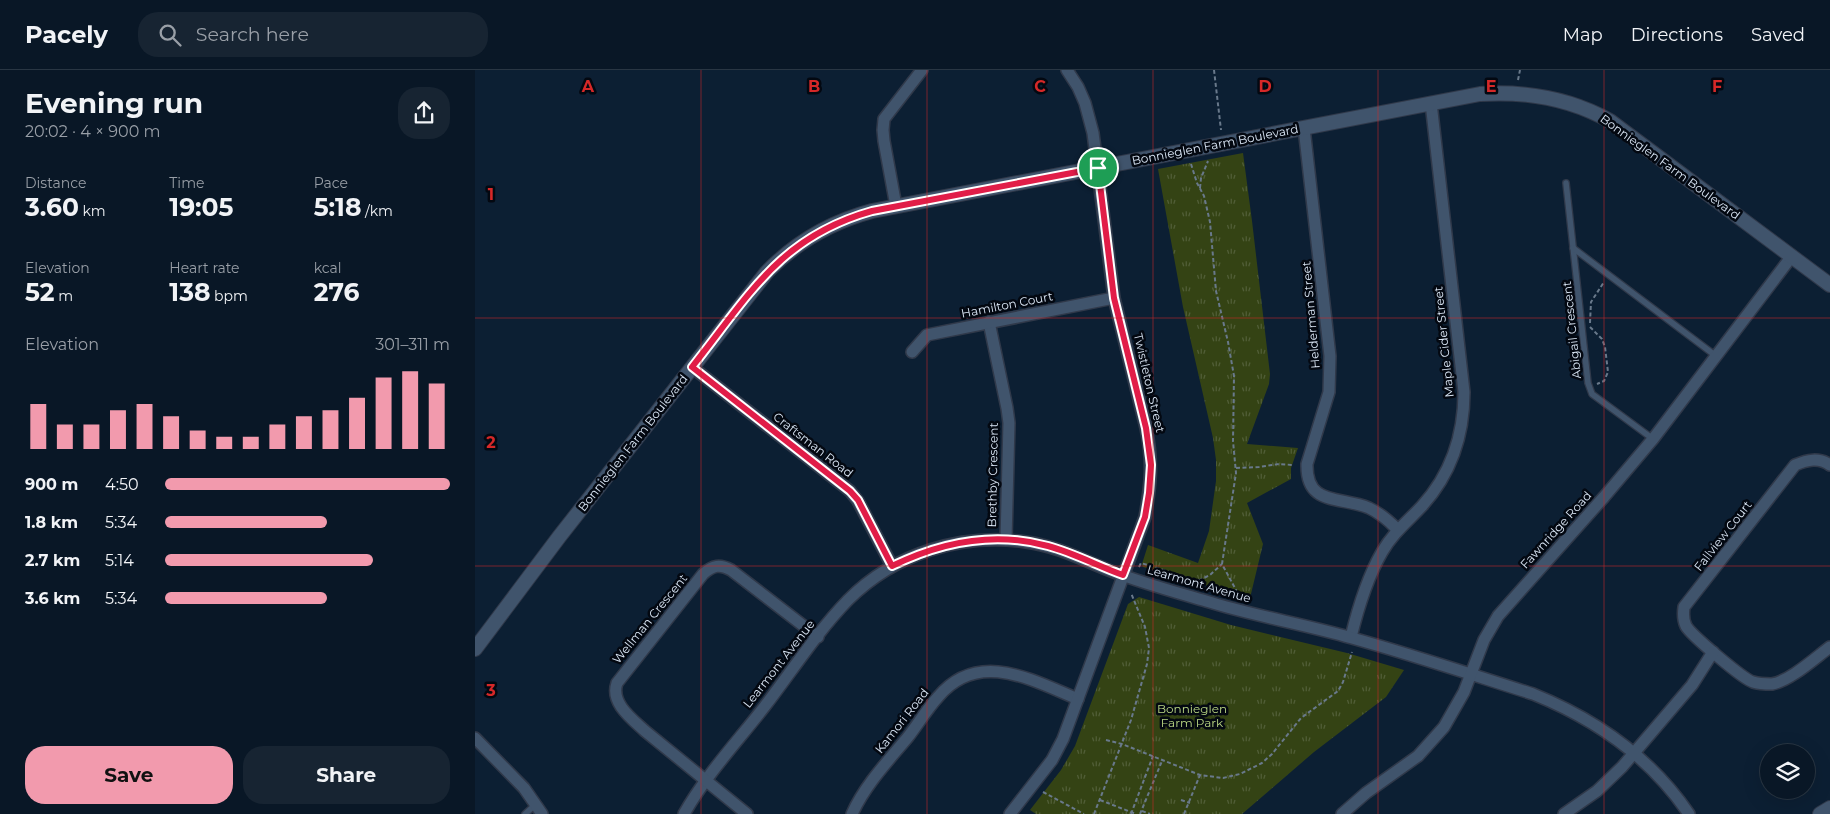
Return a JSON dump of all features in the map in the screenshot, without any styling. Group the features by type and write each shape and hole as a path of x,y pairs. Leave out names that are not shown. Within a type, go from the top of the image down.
{"street":[{"path":"896,206 884,140 884,119 921,70"},
{"name":"Twistleton Street","path":"1010,814 1052,760 1063,739 1145,517 1149,493 1151,465 1146,428 1114,298 1093,133 1085,103 1078,87 1067,70"},
{"name":"Bonnieglen Farm Boulevard","path":"475,649 559,537 767,272 787,253 807,238 835,223 866,213 1431,103 1480,94 1512,93 1558,100 1604,118 1623,130 1830,285"},
{"name":"Maple Cider Street","path":"1351,637 1365,589 1382,552 1397,529 1428,499 1445,474 1459,436 1464,407 1464,392 1431,103"},
{"name":"Helderman Street","path":"1304,128 1330,356 1329,392 1307,464 1307,475 1310,486 1317,494 1368,508 1379,514 1397,529"},
{"name":"Fawnridge Road","path":"1342,814 1366,793 1418,756 1444,727 1464,692 1484,640 1498,616 1653,439 1792,256"},
{"name":"Hamilton Court","path":"912,352 927,335 1114,298"},
{"name":"Brethby Crescent","path":"989,322 1009,423 1006,540"},
{"name":"Craftsman Road","path":"692,367 850,491 858,500 892,566"},
{"name":"Fallview Court","path":"1830,465 1821,460 1812,460 1803,461 1795,466 1685,607 1684,620 1686,626 1713,652 1752,682 1762,684 1773,684 1784,680 1830,647"},
{"name":"Learmont Avenue","path":"683,814 706,781 818,637 854,595 868,582 892,566 920,553 953,543 980,540 1006,540 1049,546 1123,575 1225,607 1351,637 1533,694 1553,702 1608,733 1657,775 1689,814"},
{"name":"Wellman Crescent","path":"706,781 645,731 621,707 617,700 615,689 624,673 703,574 720,565 731,570 818,637"},
{"path":"1564,814 1597,791 1634,754 1693,684 1713,652"},
{"name":"Kamori Road","path":"852,814 871,783 913,731 938,696 959,679 987,671 1011,672 1078,699"},
{"path":"475,738 524,788 539,810"},
{"path":"706,781 747,814"},
{"path":"1819,814 1830,808"}],"lane":[{"name":"Abigail Crescent","path":"1566,183 1588,383 1592,394 1653,439"},
{"path":"1573,248 1716,356"},
{"path":"525,814 539,810"}],"path":[{"path":"1214,70 1221,130"},
{"path":"1518,80 1520,70"},
{"path":"1200,188 1201,178 1208,161"},
{"path":"1191,164 1204,196 1210,222 1216,290 1234,376 1233,441 1236,468 1222,564 1236,590 1237,596"},
{"path":"1596,385 1604,381 1608,372 1605,347 1602,339 1590,329 1591,302 1605,282"},
{"path":"1236,468 1279,464 1293,465"},
{"path":"1139,567 1141,563 1198,581 1210,575 1222,564"},
{"path":"1095,814 1131,720 1147,664 1149,648 1145,627 1131,593"},
{"path":"1106,740 1122,744 1200,776 1223,778 1240,774 1262,763 1272,754 1301,718 1338,691 1343,682 1352,652"},
{"path":"1132,813 1153,756"},
{"path":"1150,814 1141,812 1163,760"},
{"path":"1184,814 1200,776"},
{"path":"1043,792 1084,814"},
{"path":"1100,800 1136,814"},
{"path":"1181,800 1190,803"}],"green space":[{"path":"1243,153 1270,374 1269,384 1247,444 1298,448 1291,468 1291,479 1247,503 1263,544 1250,598 1143,567 1142,564 1148,545 1198,563 1209,531 1216,481 1213,438 1183,307 1158,169"},
{"name":"Bonnieglen Farm Park","path":"1139,597 1231,625 1347,653 1404,670 1386,697 1314,752 1242,814 1036,814 1030,810 1061,770 1075,746 1128,604"}],"route":[{"path":"1098,168 1114,298 1150,448 1151,478 1145,517 1123,575 1049,546 1025,541 1006,540 953,543 920,553 892,566 858,500 850,491 692,367 776,262 797,245 823,229 845,219 872,211 1098,168"}]}
